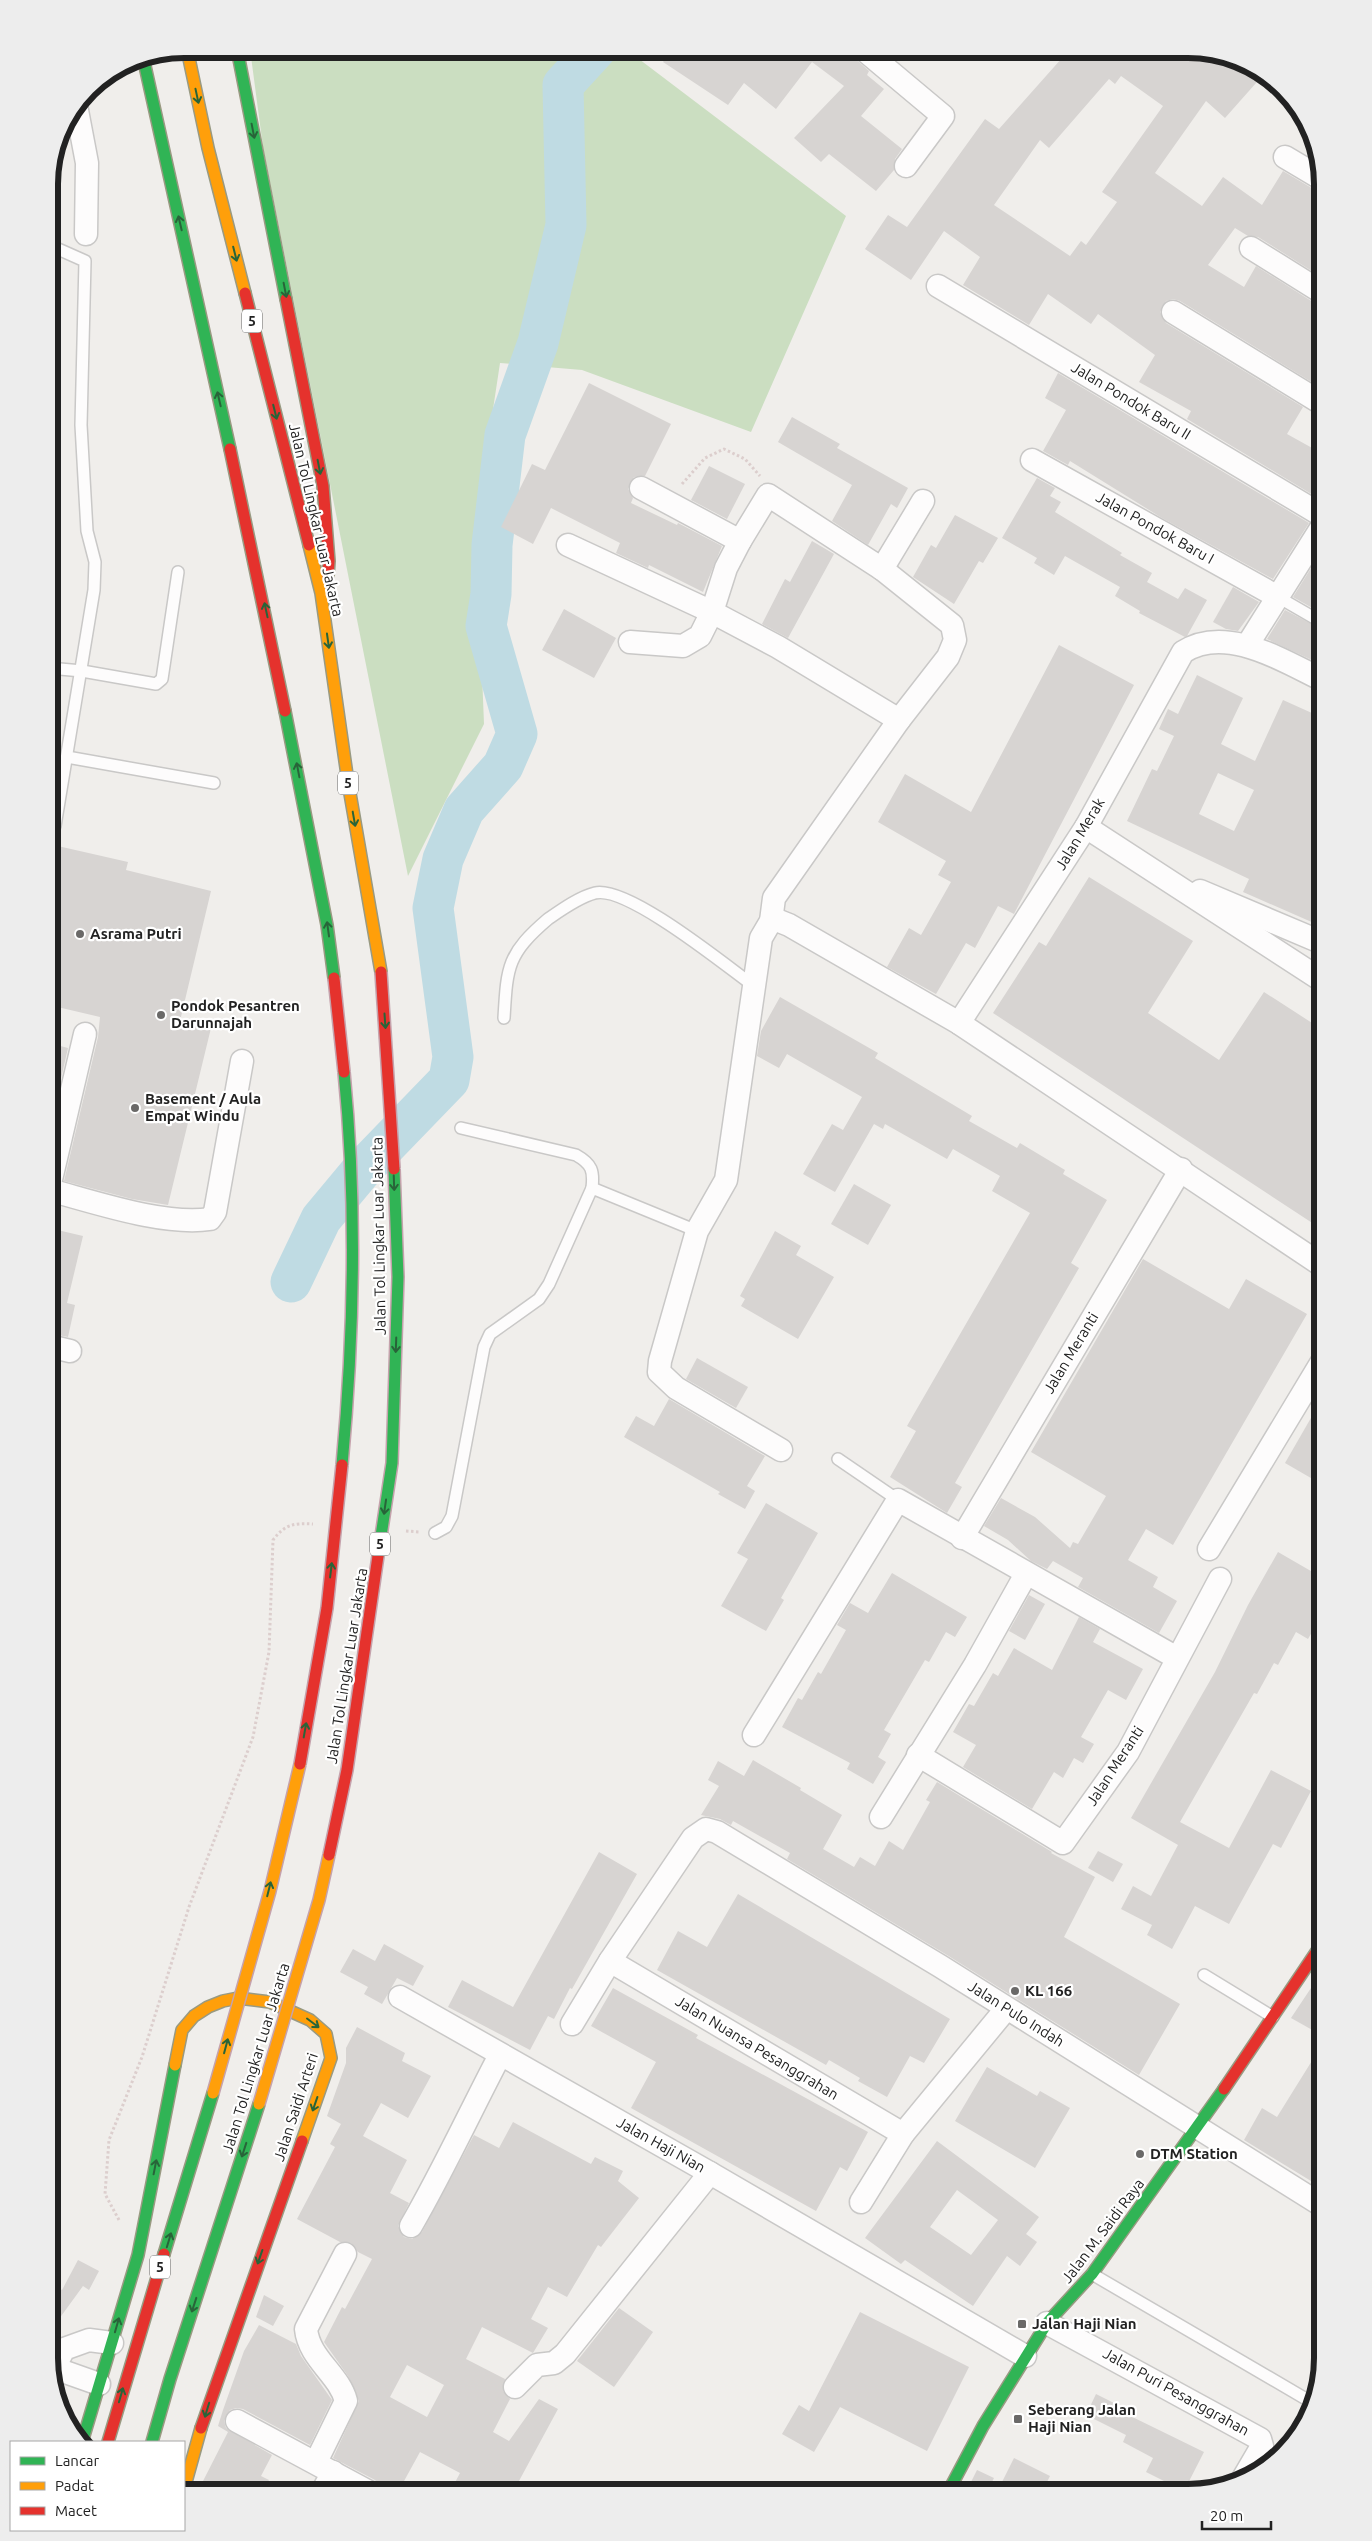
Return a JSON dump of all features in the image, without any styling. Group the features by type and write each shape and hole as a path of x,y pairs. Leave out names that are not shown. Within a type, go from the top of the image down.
{"main road":[{"name":"Jalan Tol Lingkar Luar Jakarta","path":"152,2441 173,2369 259,2104 319,1900 347,1770 392,1463 398,1277 392,1116 381,972 348,782 321,593 208,148 188,58"},
{"path":"239,58 323,486 329,560 327,582 321,593"},
{"name":"Jalan Tol Lingkar Luar Jakarta","path":"108,2441 213,2093 299,1769 324,1623 345,1454 351,1280 348,1137 328,925 269,627 145,64"},
{"name":"Jalan M. Saidi Raya","path":"952,2484 983,2426 1024,2356 1047,2324 1092,2274 1198,2128 1314,1956"},
{"name":"Jalan Saidi Arteri","path":"84,2435 138,2255 182,2030 191,2017 202,2008 215,2002 230,1999 256,1999 282,2004 316,2023 328,2038 331,2058 208,2405 186,2483"}],"street":[{"path":"874,58 943,116 906,166"},
{"path":"78,115 86,163 86,234"},
{"path":"1286,156 1314,174"},
{"path":"1251,248 1314,287"},
{"name":"Jalan Pondok Baru II","path":"938,286 1314,511"},
{"path":"1173,312 1314,398"},
{"name":"Jalan Pondok Baru I","path":"1032,460 1278,596"},
{"path":"641,488 740,541"},
{"path":"630,642 683,646 700,636 712,612 726,568 768,494 882,569 952,625 955,640 948,657 931,682 900,720 774,898 771,921 761,938 726,1180 697,1231 664,1342 660,1372 676,1388 781,1450"},
{"path":"882,569 923,501"},
{"path":"1314,539 1248,644 1314,676"},
{"path":"568,545 712,612 778,647 900,720"},
{"name":"Jalan Merak","path":"959,1023 1086,828 1183,652 1195,644 1248,644"},
{"path":"1086,828 1314,975"},
{"path":"1173,884 1205,892 1314,939"},
{"path":"771,921 789,924 959,1023 1314,1260"},
{"path":"58,1150 85,1034"},
{"path":"58,1191 147,1215 199,1221 210,1219 215,1212 242,1061"},
{"name":"Jalan Meranti","path":"962,1538 1181,1170"},
{"path":"1209,1549 1314,1375"},
{"path":"754,1734 898,1500 962,1538 1177,1658"},
{"path":"881,1817 974,1665 1026,1574"},
{"name":"Jalan Meranti","path":"918,1755 1063,1843 1128,1752 1220,1580"},
{"name":"Jalan Pulo Indah","path":"610,1961 693,1838 706,1829 726,1837 940,1966 1314,2200"},
{"path":"572,2024 610,1961"},
{"name":"Jalan Nuansa Pesanggrahan","path":"610,1961 903,2134"},
{"name":"Jalan Haji Nian","path":"400,1997 710,2173 1024,2356"},
{"path":"861,2202 903,2134 1006,2009"},
{"path":"411,2226 436,2183 455,2141 500,2055"},
{"path":"515,2387 537,2365 554,2363 565,2354 710,2173"},
{"path":"323,2483 324,2467 346,2401 341,2390 318,2359 306,2329 345,2254"},
{"name":"Jalan Puri Pesanggrahan","path":"1047,2324 1260,2438 1262,2446 1249,2468"},
{"path":"58,2358 64,2349 89,2340 112,2342"},
{"path":"58,2369 99,2384"},
{"path":"237,2421 352,2483"}],"lane":[{"path":"58,249 85,261 81,425 87,531 95,562 94,590 82,671 58,809"},
{"path":"58,669 82,671 156,684 160,682 178,572"},
{"path":"1278,596 1314,618"},
{"path":"67,757 214,783"},
{"path":"504,1018 506,975 512,959 532,933 558,912 596,893 618,895 644,908 754,986"},
{"path":"435,1533 446,1527 452,1516 484,1347 490,1334 539,1299 549,1284 592,1188 592,1170 588,1161 576,1155 461,1128"},
{"path":"592,1188 697,1231"},
{"path":"838,1459 898,1500"},
{"path":"1204,1975 1273,2017"},
{"path":"1092,2274 1306,2399"}],"path":[{"path":"667,502 705,458 724,449 745,458 769,487 770,491 768,494"},
{"path":"138,2255 105,2194 109,2140 142,2057 189,1907 253,1737 269,1652 273,1540 280,1531 293,1522 322,1524"},
{"path":"397,1530 435,1533"}],"green space":[{"path":"251,58 638,58 846,216 751,432 582,370 500,363 476,522 484,724 408,876 263,147"}],"building":[{"path":"666,58 854,58 869,71 867,75 884,89 861,116 902,149 895,159 894,170 876,191 829,154 821,162 794,138 844,86 812,62 776,109 744,83 728,105 663,62"},
{"path":"1062,58 1197,58 1229,64 1259,79 1225,118 1206,101 1155,173 1202,206 1223,177 1262,205 1283,171 1314,189 1314,272 1258,237 1248,236 1235,228 1208,265 1244,287 1256,266 1314,303 1314,383 1180,301 1173,299 1166,301 1160,312 1166,323 1303,407 1287,434 1314,449 1314,496 1187,419 1191,411 1139,382 1155,355 1098,314 1091,324 1048,294 1029,325 963,285 980,257 944,231 911,280 865,249 888,215 907,227 985,119 999,129","holes":["1121,76 1163,106 1102,192 1117,202 1086,245 1081,241 1070,256 994,205 1040,140 1049,148 1109,79 1115,84"]},
{"path":"1058,373 1309,523 1273,579 1162,518 1070,461 1068,465 1043,451 1066,410 1045,398"},
{"path":"589,383 671,424 645,476 634,477 628,489 633,498 631,503 677,525 678,523 722,546 703,592 649,565 648,568 616,553 620,543 551,508 533,544 501,527 532,464 545,470"},
{"path":"792,417 840,444 837,448 908,488 897,508 891,504 868,545 832,521 852,485 778,442"},
{"path":"709,466 745,484 727,519 691,500"},
{"path":"1037,478 1055,488 1050,496 1061,502 1055,512 1122,553 1120,555 1152,573 1147,582 1178,599 1185,588 1207,600 1187,636 1185,637 1139,613 1140,611 1115,596 1120,587 1065,556 1054,575 1034,563 1037,558 1002,538"},
{"path":"955,515 998,538 983,563 979,561 954,604 913,577 931,545 936,548"},
{"path":"812,541 834,554 788,638 762,624 785,579 790,582"},
{"path":"1314,563 1314,609 1293,597"},
{"path":"1233,587 1259,602 1238,631 1226,629 1213,622"},
{"path":"564,609 616,638 594,678 542,650"},
{"path":"1285,610 1314,625 1314,657 1312,660 1267,639"},
{"path":"1059,645 1134,685 1014,914 998,906 975,948 966,943 936,994 887,967 909,928 921,935 951,882 938,875 946,861 878,822 905,774 971,812"},
{"path":"1197,675 1243,698 1221,744 1255,761 1283,700 1314,714 1314,923 1243,892 1249,879 1127,821 1152,769 1157,771 1174,736 1159,729 1168,709 1178,714","holes":["1218,773 1254,790 1234,831 1199,814"]},
{"path":"58,846 128,862 126,870 211,891 180,1021 211,1028 168,1205 132,1199 64,1181 98,1037 100,1017 58,1007"},
{"path":"1089,877 1193,941 1148,1013 1219,1060 1264,992 1314,1024 1314,1224 993,1013 1039,942 1046,946"},
{"path":"780,997 878,1053 875,1058 972,1116 969,1121 1017,1148 1020,1143 1065,1170 1063,1174 1107,1200 1071,1263 1079,1268 955,1483 962,1487 947,1513 890,1477 916,1431 907,1426 1030,1213 992,1191 1000,1176 953,1149 947,1159 885,1124 883,1129 874,1124 835,1192 803,1174 832,1124 843,1130 862,1097 787,1054 779,1068 757,1056 761,1031"},
{"path":"58,1045 68,1048 58,1092"},
{"path":"854,1184 891,1205 868,1245 831,1224"},
{"path":"58,1230 83,1236 67,1303 75,1305 68,1337 58,1335"},
{"path":"775,1231 801,1246 796,1255 834,1277 798,1339 741,1306 745,1299 740,1296"},
{"path":"1143,1259 1229,1309 1246,1279 1307,1314 1173,1545 1146,1529 1128,1560 1158,1577 1153,1587 1177,1601 1159,1633 1078,1587 1083,1578 1053,1561 1047,1569 1031,1561 1008,1540 984,1526 1001,1498 1035,1517 1070,1548 1073,1542 1078,1544 1106,1496 1031,1452"},
{"path":"697,1358 748,1387 736,1408 686,1379"},
{"path":"669,1399 765,1456 747,1486 755,1491 745,1509 718,1494 720,1492 624,1437 636,1416 654,1426"},
{"path":"1314,1413 1314,1480 1285,1463"},
{"path":"766,1503 818,1533 781,1598 784,1600 766,1631 721,1606 748,1559 737,1553"},
{"path":"1278,1552 1314,1573 1314,1629 1308,1639 1296,1632 1278,1665 1274,1663 1257,1694 1254,1693 1180,1822 1229,1848 1271,1770 1311,1791 1281,1848 1273,1844 1229,1924 1195,1906 1172,1949 1147,1935 1152,1925 1121,1909 1133,1886 1151,1896 1178,1845 1131,1818 1215,1672 1248,1605"},
{"path":"892,1573 967,1617 955,1637 946,1632 929,1662 925,1660 884,1730 891,1734 878,1757 886,1762 873,1784 847,1769 850,1763 782,1727 798,1698 802,1700 818,1672 821,1674 846,1630 837,1625 850,1603 868,1613"},
{"path":"1029,1595 1045,1604 1025,1640 1009,1631"},
{"path":"1079,1617 1100,1629 1093,1642 1143,1669 1126,1700 1108,1690 1081,1737 1094,1744 1083,1763 1074,1758 1063,1778 1054,1772 1032,1809 963,1767 976,1745 953,1732 969,1704 974,1706 993,1673 998,1676 1014,1648 1052,1670"},
{"path":"753,1760 842,1815 823,1849 854,1867 860,1857 875,1866 889,1841 903,1850 930,1802 926,1800 937,1782 1051,1853 1095,1877 1064,1937 1180,2004 1139,2075 947,1955 787,1859 790,1853 733,1821 731,1825 720,1819 701,1815 719,1786 708,1780 718,1761 744,1776"},
{"path":"1098,1851 1123,1864 1113,1882 1088,1868"},
{"path":"599,1852 637,1874 572,1989 570,1988 554,2019 548,2016 530,2050 448,2007 462,1980 513,2007"},
{"path":"738,1894 950,2019 924,2063 910,2056 887,2097 858,2081 860,2078 829,2060 826,2065 657,1970 678,1931 707,1947"},
{"path":"384,1944 424,1966 413,1986 397,1978 382,2004 364,1994 368,1987 340,1972 353,1949 375,1961"},
{"path":"1314,1984 1314,2031 1291,2018"},
{"path":"613,1988 698,2035 696,2038 868,2132 847,2171 840,2167 816,2211 631,2108 656,2062 591,2026"},
{"path":"357,2027 405,2053 402,2061 431,2076 408,2118 381,2103 363,2136 407,2160 390,2193 409,2203 398,2226 404,2237 412,2239 422,2232 474,2135 499,2148 513,2122 591,2164 595,2157 623,2171 618,2181 639,2198 601,2247 598,2245 567,2297 548,2287 531,2319 548,2328 533,2353 482,2327 466,2359 505,2379 503,2391 510,2399 493,2432 509,2441 539,2399 558,2409 518,2483 455,2483 460,2473 420,2452 403,2483 378,2483 333,2458 359,2401 348,2376 324,2342 342,2307 345,2309 372,2259 358,2252 351,2243 340,2242 297,2219 335,2147 330,2144 341,2124 327,2116 346,2063 346,2048","holes":["407,2365 444,2385 427,2417 390,2397"]},
{"path":"1314,2057 1314,2176 1311,2181 1244,2140 1262,2108 1277,2117"},
{"path":"987,2067 1037,2096 1040,2091 1070,2108 1035,2168 955,2121"},
{"path":"937,2141 1039,2217 1026,2234 1037,2242 1020,2266 1007,2256 973,2306 905,2260 901,2264 865,2238","holes":["957,2190 998,2220 971,2255 930,2227"]},
{"path":"78,2260 99,2271 89,2290 83,2286 59,2319 58,2287 62,2290"},
{"path":"264,2295 284,2306 273,2326 256,2317"},
{"path":"619,2308 653,2332 614,2387 577,2361"},
{"path":"860,2312 969,2367 927,2451 840,2407 814,2452 782,2434 799,2405 809,2411"},
{"path":"259,2325 296,2344 301,2356 332,2400 310,2445 243,2409 236,2408 230,2410 224,2421 226,2428 272,2455 261,2476 269,2480 267,2483 202,2483 228,2432 218,2426 244,2351"},
{"path":"1096,2394 1116,2404 1114,2408 1204,2452 1188,2484 1170,2484 1146,2472 1153,2458 1123,2442 1126,2435 1086,2415"},
{"path":"1014,2458 1050,2476 1046,2484 1001,2484"},
{"path":"977,2470 994,2478 991,2484 970,2484"}],"waterway":[{"path":"291,1282 321,1219 361,1171 449,1080 453,1057 433,908 443,859 464,810 503,766 517,734 486,626 491,594 492,545 505,435 538,343 566,225 563,85 588,58"}],"traffic: fast":[{"path":"239,58 286,299"},
{"path":"145,64 230,449"},
{"path":"285,711 327,925 334,978"},
{"path":"342,1465 349,1367 352,1269 351,1170 344,1072"},
{"path":"378,1556 392,1463 398,1277 394,1169"},
{"path":"84,2435 138,2255 175,2065"},
{"path":"952,2484 983,2426 1047,2323 1092,2274 1224,2089"},
{"path":"164,2254 213,2093"},
{"path":"152,2441 170,2379 259,2104"}],"traffic: slow":[{"path":"189,58 208,148 245,293"},
{"path":"309,545 321,593 348,782 381,972"},
{"path":"213,2093 270,1891 300,1764"},
{"path":"259,2104 319,1900 329,1855"},
{"path":"175,2065 182,2030 194,2016 208,2007 223,2001 238,1998 270,2002 310,2020 326,2034 331,2058 302,2141"},
{"path":"186,2483 201,2428"}],"traffic: jam":[{"path":"245,293 309,545"},
{"path":"286,299 323,486 329,561 328,576"},
{"path":"230,449 285,711"},
{"path":"381,972 394,1169"},
{"path":"334,978 344,1072"},
{"path":"300,1764 327,1608 342,1465"},
{"path":"329,1855 347,1770 378,1556"},
{"path":"1224,2089 1314,1955"},
{"path":"201,2428 302,2141"},
{"path":"108,2441 164,2254"}],"place":[{"name":"Asrama Putri","path":"80,934"},
{"name":"Pondok Pesantren Darunnajah","path":"161,1015"},
{"name":"Basement / Aula Empat Windu","path":"135,1108"},
{"name":"KL 166","path":"1015,1991"},
{"name":"DTM Station","path":"1140,2154"},
{"name":"Jalan Haji Nian","path":"1022,2324"},
{"name":"Seberang Jalan Haji Nian","path":"1018,2419"}]}
